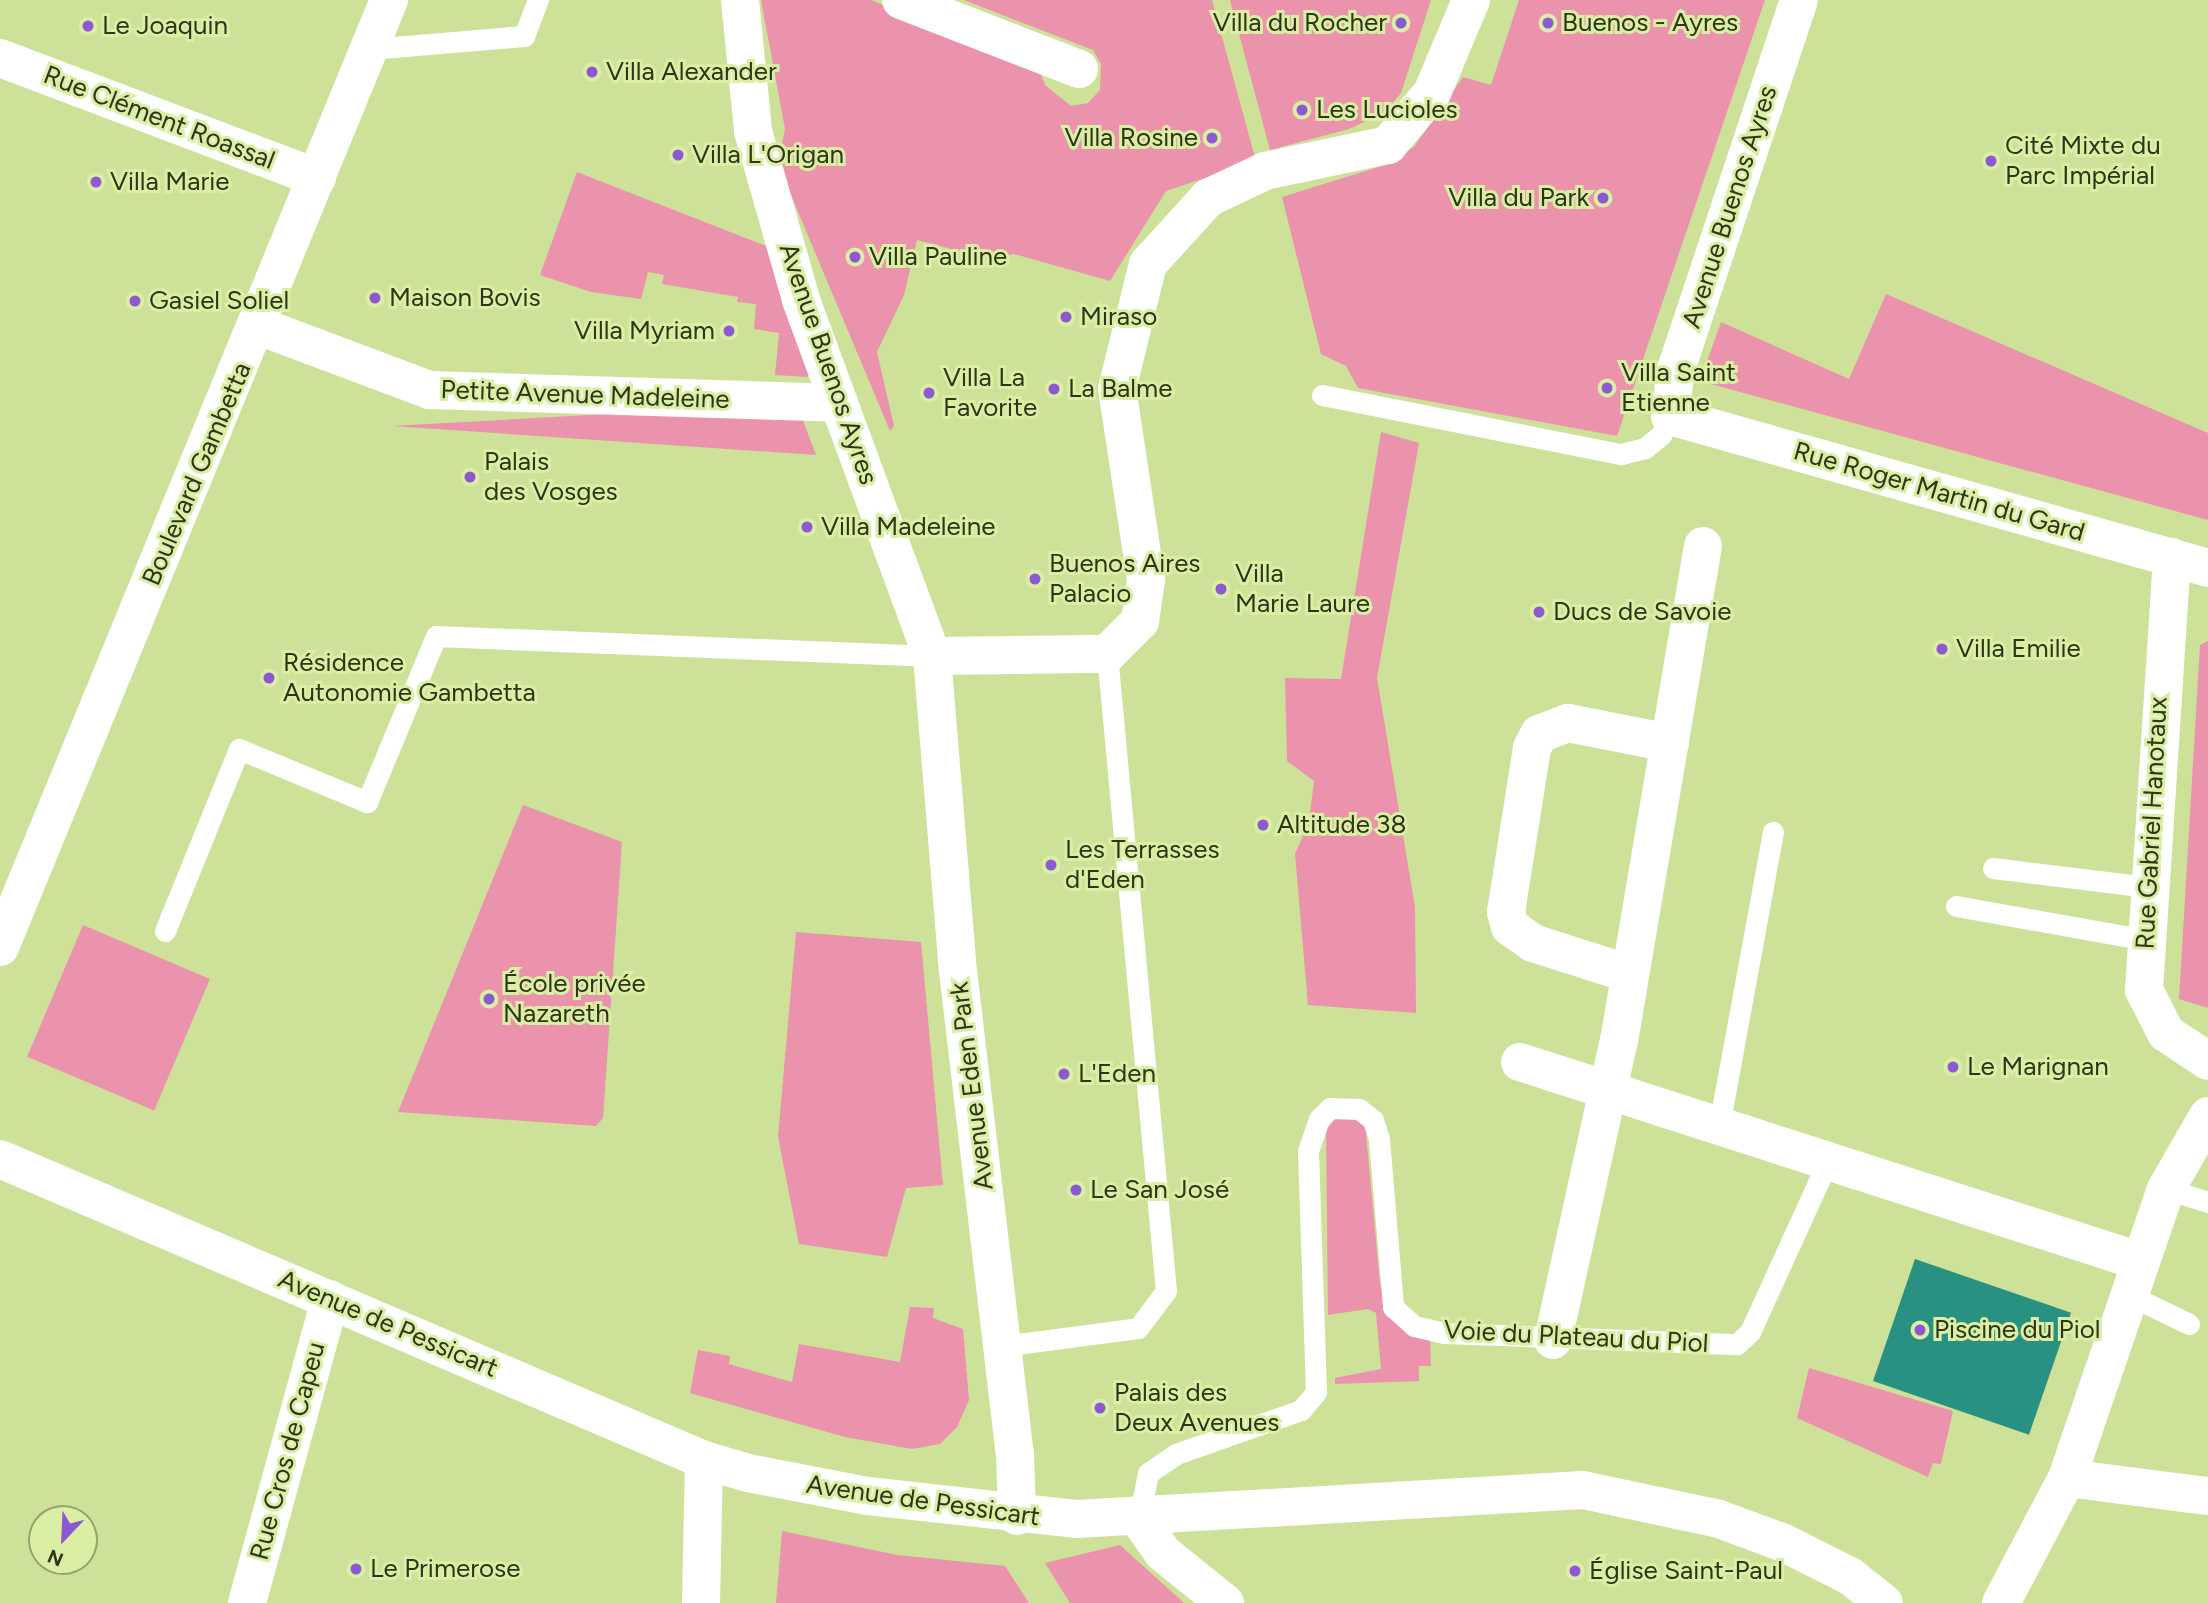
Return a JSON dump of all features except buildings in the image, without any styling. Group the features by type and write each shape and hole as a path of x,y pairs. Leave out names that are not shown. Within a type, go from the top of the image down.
{"street":[{"name":"Boulevard Gambetta","path":"0,947 259,326 388,0"},
{"name":"Avenue Buenos Ayres","path":"740,0 753,131 801,300 932,656"},
{"path":"901,0 1079,69"},
{"path":"932,656 1107,653 1140,621 1146,580 1117,388 1148,264 1208,198 1265,171 1388,145 1432,93 1471,0"},
{"name":"Avenue Buenos Ayres","path":"1670,416 1676,369 1799,0"},
{"name":"Rue Clément Roassal","path":"0,58 317,178"},
{"name":"Petite Avenue Madeleine","path":"259,326 429,390 839,403"},
{"name":"Rue Roger Martin du Gard","path":"1670,416 2208,568"},
{"path":"1553,1340 1608,1090 1630,974 1703,546"},
{"name":"Rue Gabriel Hanotaux","path":"2172,557 2148,887 2144,990 2150,1008 2166,1033 2208,1061"},
{"name":"Avenue Eden Park","path":"932,656 958,971 1002,1346 1017,1516"},
{"path":"1630,974 1533,943 1510,927 1506,912 1532,748 1539,734 1567,723 1670,743"},
{"path":"1520,1062 1828,1161 2133,1278"},
{"path":"2001,1603 2067,1478 2133,1278 2166,1189 2208,1116"},
{"name":"Avenue de Pessicart","path":"0,1158 704,1460 804,1486 1017,1516 1139,1519 1583,1490 1719,1519 1784,1543 1850,1576 1884,1603"},
{"name":"Rue Cros de Capeu","path":"247,1603 330,1299"},
{"path":"701,1603 704,1460"},
{"path":"2067,1478 2208,1496"},
{"path":"1139,1519 1163,1553 1225,1603"}],"lane":[{"path":"369,49 524,36 538,0"},
{"path":"1322,395 1621,454 1646,448 1661,435 1670,416"},
{"path":"164,931 239,750 367,802 436,636 932,656"},
{"path":"1002,1346 1138,1328 1166,1291 1107,653"},
{"path":"1718,1126 1773,832"},
{"path":"1993,868 2148,887"},
{"path":"1956,906 2146,940"},
{"name":"Voie du Plateau du Piol","path":"1139,1519 1148,1473 1176,1454 1301,1410 1316,1392 1308,1151 1319,1119 1330,1108 1359,1109 1373,1120 1380,1139 1387,1291 1402,1319 1446,1333 1553,1340 1737,1344 1750,1332 1828,1161"},
{"path":"2166,1189 2208,1202"},
{"path":"2133,1278 2189,1324"}],"shaded area":[{"path":"761,0 871,0 1039,69 1045,85 1071,106 1088,103 1100,90 1101,64 1093,50 964,0 1212,0 1256,161 1166,191 1110,281 1014,254 989,259 917,240 904,295 877,352 894,426 890,431 778,164 785,129"},
{"path":"1230,0 1431,0 1401,93 1385,112 1349,129 1270,150"},
{"path":"1519,0 1765,0 1617,436 1358,388 1346,366 1321,354 1282,197 1385,165 1414,147 1463,77 1491,85"},
{"path":"577,172 766,246 816,370 807,377 775,375 779,333 754,329 756,304 737,302 738,297 662,284 664,275 648,272 641,299 591,292 540,275"},
{"path":"1886,294 2208,433 2208,520 1700,381 1721,322 1849,379"},
{"path":"679,410 802,418 816,455 392,426"},
{"path":"1381,432 1419,443 1377,678 1415,907 1416,1013 1308,1005 1295,854 1309,822 1314,781 1287,761 1285,678 1341,679"},
{"path":"2208,641 2208,1008 2179,999 2200,645"},
{"path":"523,805 622,842 603,1118 596,1126 398,1112"},
{"path":"83,925 210,979 154,1111 27,1057"},
{"path":"796,932 921,942 943,1185 906,1188 887,1257 799,1244 778,1137"},
{"path":"1342,1111 1365,1123 1380,1284 1393,1319 1430,1336 1431,1366 1419,1366 1419,1381 1335,1384 1335,1378 1381,1369 1376,1313 1368,1309 1328,1315 1326,1130"},
{"path":"910,1307 934,1308 933,1318 963,1329 969,1400 957,1427 940,1444 912,1449 845,1437 690,1393 698,1350 730,1356 729,1364 792,1382 799,1344 900,1362"},
{"path":"1809,1368 1953,1411 1941,1464 1933,1463 1928,1477 1797,1418"},
{"path":"782,1531 897,1555 1005,1566 1029,1603 776,1603"},
{"path":"1120,1545 1184,1603 1070,1603 1045,1563"}],"water":[{"path":"1915,1259 2071,1313 2029,1435 1873,1381"}],"place":[{"name":"Villa du Rocher","path":"1401,23"},
{"name":"Buenos - Ayres","path":"1548,23"},
{"name":"Le Joaquin","path":"88,26"},
{"name":"Villa Alexander","path":"592,72"},
{"name":"Les Lucioles","path":"1302,110"},
{"name":"Villa Rosine","path":"1212,138"},
{"name":"Villa L'Origan","path":"678,155"},
{"name":"Cité Mixte du Parc Impérial","path":"1991,161"},
{"name":"Villa Marie","path":"96,182"},
{"name":"Villa du Park","path":"1603,198"},
{"name":"Villa Pauline","path":"855,257"},
{"name":"Maison Bovis","path":"375,298"},
{"name":"Gasiel Soliel","path":"135,301"},
{"name":"Miraso","path":"1066,317"},
{"name":"Villa Myriam","path":"729,331"},
{"name":"Villa Saint Etienne","path":"1607,388"},
{"name":"La Balme","path":"1054,389"},
{"name":"Villa La Favorite","path":"929,393"},
{"name":"Palais des Vosges","path":"470,477"},
{"name":"Villa Madeleine","path":"807,527"},
{"name":"Buenos Aires Palacio","path":"1035,579"},
{"name":"Villa Marie Laure","path":"1221,589"},
{"name":"Ducs de Savoie","path":"1539,612"},
{"name":"Villa Emilie","path":"1942,649"},
{"name":"Résidence Autonomie Gambetta","path":"269,678"},
{"name":"Altitude 38","path":"1263,825"},
{"name":"Les Terrasses d'Eden","path":"1051,865"},
{"name":"École privée Nazareth","path":"489,999"},
{"name":"Le Marignan","path":"1953,1067"},
{"name":"L'Eden","path":"1064,1074"},
{"name":"Le San José","path":"1076,1190"},
{"name":"Piscine du Piol","path":"1920,1330"},
{"name":"Palais des Deux Avenues","path":"1100,1408"},
{"name":"Le Primerose","path":"356,1569"},
{"name":"Église Saint-Paul","path":"1575,1571"}]}
